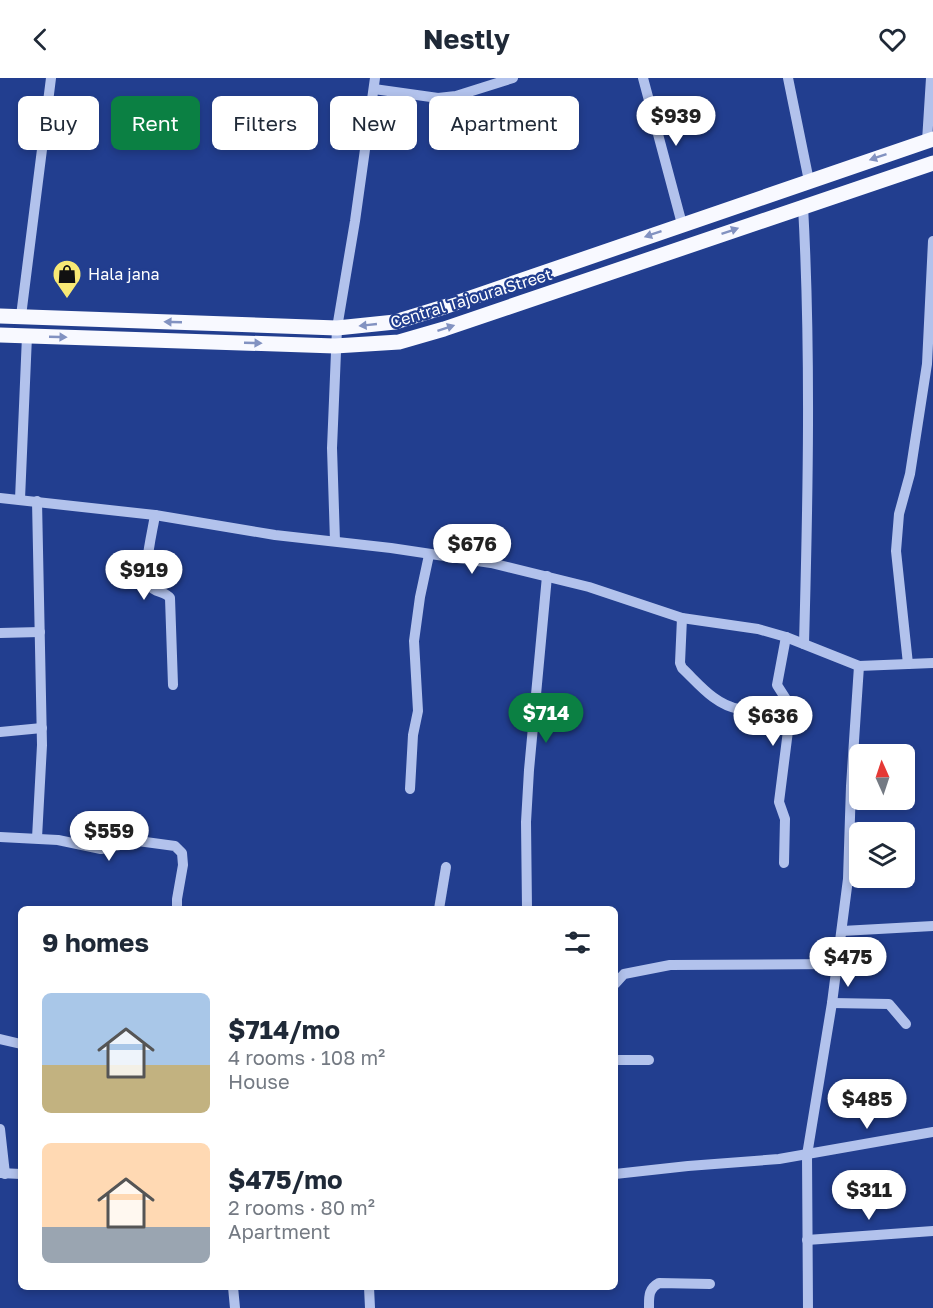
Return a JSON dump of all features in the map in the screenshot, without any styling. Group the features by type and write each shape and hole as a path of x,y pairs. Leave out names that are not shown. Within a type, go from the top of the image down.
{"main road":[{"path":"0,316 337,328 396,322 444,308 930,140"},
{"name":"Central Tajoura Street","path":"0,335 335,346 399,342 444,329 933,163"}],"street":[{"path":"21,316 51,78"},
{"path":"335,541 332,448 335,346 374,84 438,98 456,96 479,84 513,78"},
{"path":"643,78 682,224"},
{"path":"788,78 809,181"},
{"path":"930,140 932,78"},
{"path":"803,206 809,437 804,644"},
{"path":"908,664 896,551 899,514 910,474 927,364 933,241"},
{"path":"20,499 27,336"},
{"path":"0,498 155,515 275,535 491,563 589,587 682,618 758,629 786,637 859,666 933,663"},
{"path":"37,501 42,728 37,838"},
{"path":"155,515 146,573 148,584 152,589 170,598 173,685"},
{"path":"410,789 413,735 418,711 414,641 429,555"},
{"path":"526,906 526,822 529,770 547,576"},
{"path":"682,618 680,663 682,668 712,697 729,707 739,709"},
{"path":"0,633 40,632"},
{"path":"784,863 785,819 779,802 791,707 777,685 786,637"},
{"path":"808,1308 807,1155 832,1003 848,879 851,786 859,666"},
{"path":"0,732 42,728"},
{"path":"0,837 37,838 101,849 138,841 175,846 182,853 183,865 177,906"},
{"path":"440,906 446,867"},
{"path":"842,931 933,926"},
{"path":"618,981 624,974 670,965 837,964"},
{"path":"832,1003 889,1004 906,1024"},
{"path":"0,1039 18,1043"},
{"path":"618,1060 649,1060"},
{"path":"0,1129 2,1173 18,1174"},
{"path":"618,1174 779,1159 933,1132"},
{"path":"807,1240 933,1232"},
{"path":"649,1308 650,1292 652,1287 659,1283 710,1284"},
{"path":"233,1290 235,1308"},
{"path":"369,1290 370,1308"}],"place":[{"name":"Hala jana","path":"67,300"}]}
